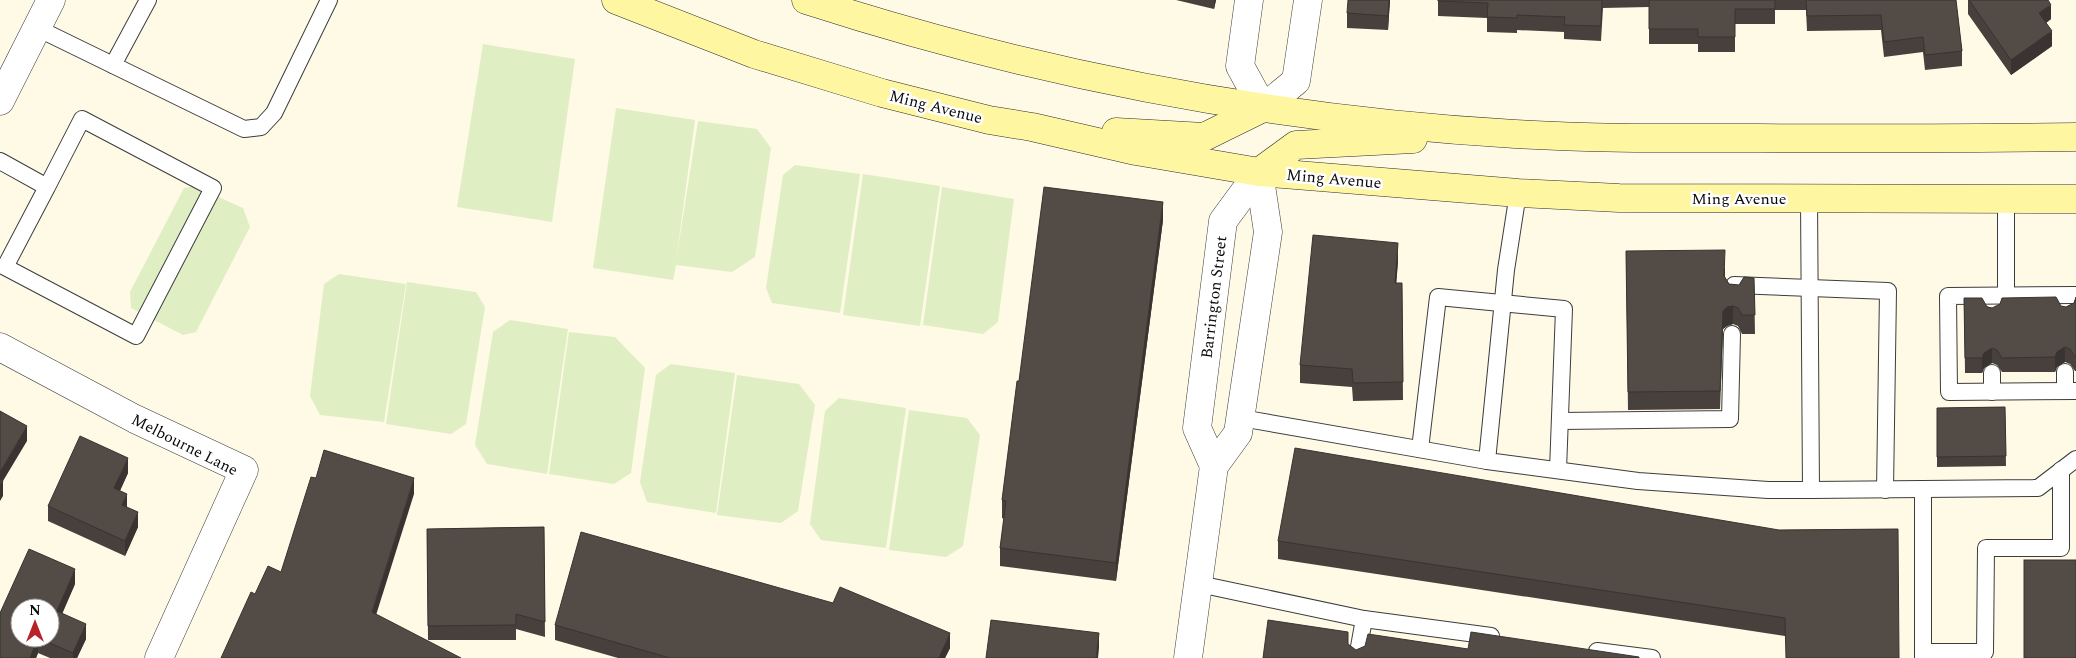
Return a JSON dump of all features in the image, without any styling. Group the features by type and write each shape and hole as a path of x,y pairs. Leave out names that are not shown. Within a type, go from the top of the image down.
{"main road":[{"name":"Ming Avenue","path":"616,0 650,15 763,56 882,93 989,120 1032,127 1136,151 1259,172 1518,193 1618,198 2076,199"},
{"path":"806,0 883,25 980,51 1126,84 1263,108 1363,121 1512,134 1613,138 2076,137"},
{"path":"1032,127 1204,137 1263,108"},
{"path":"1259,172 1296,145 1512,134"}],"street":[{"path":"0,101 51,0"},
{"path":"1249,0 1240,66 1263,108 1296,81 1308,0"},
{"path":"1188,658 1214,466 1238,433 1241,418 1268,232 1259,172"},
{"name":"Barrington Street","path":"1214,466 1197,428 1223,221 1259,172"},
{"name":"Melbourne Lane","path":"0,347 135,419 244,470 159,658"}],"lane":[{"path":"113,65 148,0"},
{"path":"37,28 244,129 261,127 274,113 329,0"},
{"path":"82,119 214,188 136,336 5,267 47,187 82,119"},
{"path":"0,161 47,187"},
{"path":"1487,461 1503,304 1518,193"},
{"path":"1809,198 1811,288 1810,490"},
{"path":"1992,313 1999,295 2006,199"},
{"path":"1734,294 1734,285 1888,291 1884,490"},
{"path":"2065,372 2070,391 1949,392 1948,296 2071,295 2066,312"},
{"path":"1420,449 1438,298 1564,309 1558,470"},
{"path":"1560,422 1730,419 1732,334"},
{"path":"1992,372 1992,392"},
{"path":"1241,418 1487,461 1638,481 1768,490 2038,488 2076,459"},
{"path":"1923,490 1923,655 1985,652 1986,548 2061,548 2061,470"},
{"path":"1199,584 1364,619 1508,639"},
{"path":"1357,658 1364,619"},
{"path":"1584,649 1652,658"}],"green space":[{"path":"483,44 575,59 552,222 457,207"},
{"path":"616,108 695,120 676,261 698,121 757,129 771,148 755,257 732,272 676,265 673,280 593,268"},
{"path":"795,165 860,174 840,313 772,303 766,288 783,175"},
{"path":"863,174 940,186 920,326 843,315"},
{"path":"194,186 243,208 250,227 196,332 183,335 131,308 130,292 184,188"},
{"path":"942,187 1014,199 998,322 983,334 923,325"},
{"path":"339,274 406,284 384,422 320,415 310,396 324,284"},
{"path":"407,282 476,292 485,307 466,424 451,434 386,424"},
{"path":"510,320 568,329 547,474 487,464 475,445 493,332"},
{"path":"569,332 615,337 645,368 631,473 614,484 549,474"},
{"path":"671,364 735,373 716,513 647,502 640,482 656,375"},
{"path":"737,375 799,384 815,405 798,511 781,523 717,515"},
{"path":"839,398 906,408 886,548 821,540 810,524 825,411"},
{"path":"909,410 967,418 980,435 963,546 946,557 889,550"}],"building":[{"path":"1348,0 1389,0 1388,16 1347,13"},
{"path":"1438,0 1602,0 1601,26 1564,25 1565,17 1517,15 1517,18 1487,17 1488,3"},
{"path":"1649,0 1775,0 1775,9 1735,9 1735,37 1698,37 1698,29 1649,29"},
{"path":"1806,0 1956,0 1962,51 1925,55 1923,37 1884,42 1881,15 1807,16"},
{"path":"1969,0 2048,0 2051,5 2039,13 2052,31 2011,60"},
{"path":"1044,187 1163,202 1116,563 1000,548 1006,501 1002,500"},
{"path":"1313,235 1398,243 1395,283 1402,283 1403,382 1353,383 1352,369 1300,365"},
{"path":"1725,250 1724,276 1729,284 1739,285 1744,277 1754,278 1755,315 1742,315 1738,308 1733,306 1727,307 1723,311 1720,391 1628,392 1626,251"},
{"path":"2056,297 2061,306 2066,307 2074,303 2076,297 2076,357 2070,349 2065,347 2057,352 2055,357 2002,358 1997,350 1992,348 1984,353 1982,358 1965,358 1964,298 1982,298 1987,307 1992,308 2000,304 2002,298"},
{"path":"2005,407 2006,456 1937,457 1937,408"},
{"path":"0,411 27,426 0,472"},
{"path":"80,436 128,458 114,488 127,494 122,505 138,512 125,541 48,506"},
{"path":"1295,448 1779,530 1898,529 1899,658 1786,658 1785,618 1278,541"},
{"path":"324,450 414,478 372,612 461,658 221,658 251,592 255,594 268,566 281,572 311,477 316,478"},
{"path":"544,527 545,622 516,614 516,625 428,626 427,529"},
{"path":"581,532 833,603 840,587 950,633 939,658 670,658 555,625"},
{"path":"29,549 75,569 60,604 60,598 10,598 10,648 34,648 30,658 0,658 0,613"},
{"path":"2024,560 2076,560 2076,658 2024,658"},
{"path":"60,612 86,624 73,653 60,647"},
{"path":"991,620 1099,633 1096,658 986,658"},
{"path":"1268,620 1348,632 1348,644 1356,650 1365,646 1368,634 1468,649 1471,632 1639,658 1263,658"}]}
